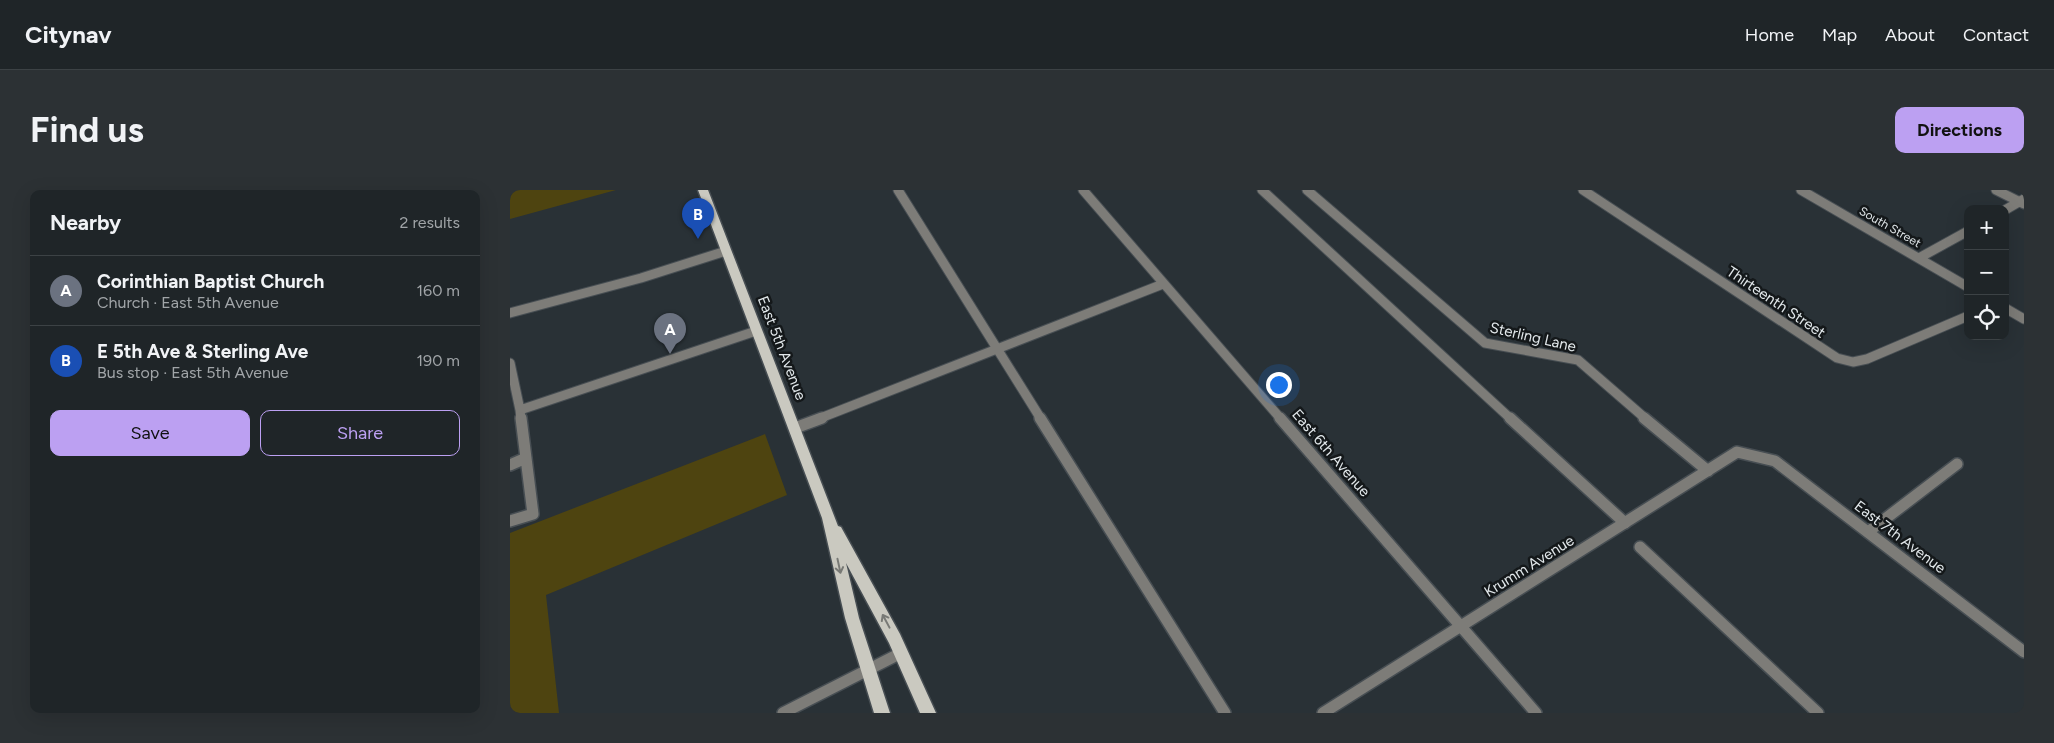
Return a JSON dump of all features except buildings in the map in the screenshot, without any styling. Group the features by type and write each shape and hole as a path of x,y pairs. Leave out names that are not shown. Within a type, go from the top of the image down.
{"main road":[{"name":"East 5th Avenue","path":"703,190 829,518 901,653 928,713"},
{"name":"East 5th Avenue","path":"829,518 844,586 882,713"}],"street":[{"path":"898,190 1225,713"},
{"name":"East 6th Avenue","path":"1083,190 1462,625 1536,713"},
{"path":"1262,190 1625,523"},
{"name":"Sterling Lane","path":"1307,190 1485,343 1578,360 1584,368 1708,471"},
{"name":"Thirteenth Street","path":"1583,190 1837,358 1854,362 1867,360 1964,318"},
{"name":"South Street","path":"1800,190 1964,284"},
{"path":"1996,190 2023,202"},
{"path":"2009,208 2023,202"},
{"path":"1919,258 1964,233"},
{"path":"510,313 641,278 726,251"},
{"path":"795,428 1163,284"},
{"path":"2009,310 2024,319"},
{"path":"520,410 756,331"},
{"path":"510,363 511,381 520,410 533,514 510,521"},
{"name":"Krumm Avenue","path":"1323,713 1737,452 1753,454"},
{"name":"East 7th Avenue","path":"1753,454 1775,461 2024,652"},
{"path":"510,464 526,458"},
{"path":"1868,532 1957,464"},
{"path":"1640,547 1818,713"},
{"path":"782,713 901,653"}],"shaded area":[{"path":"510,190 616,190 510,219"},
{"path":"765,434 787,495 546,595 559,713 510,713 510,533"}],"place":[{"name":"E 5th Ave & Sterling Ave","path":"698,239"},
{"name":"Corinthian Baptist Church","path":"670,354"}]}
